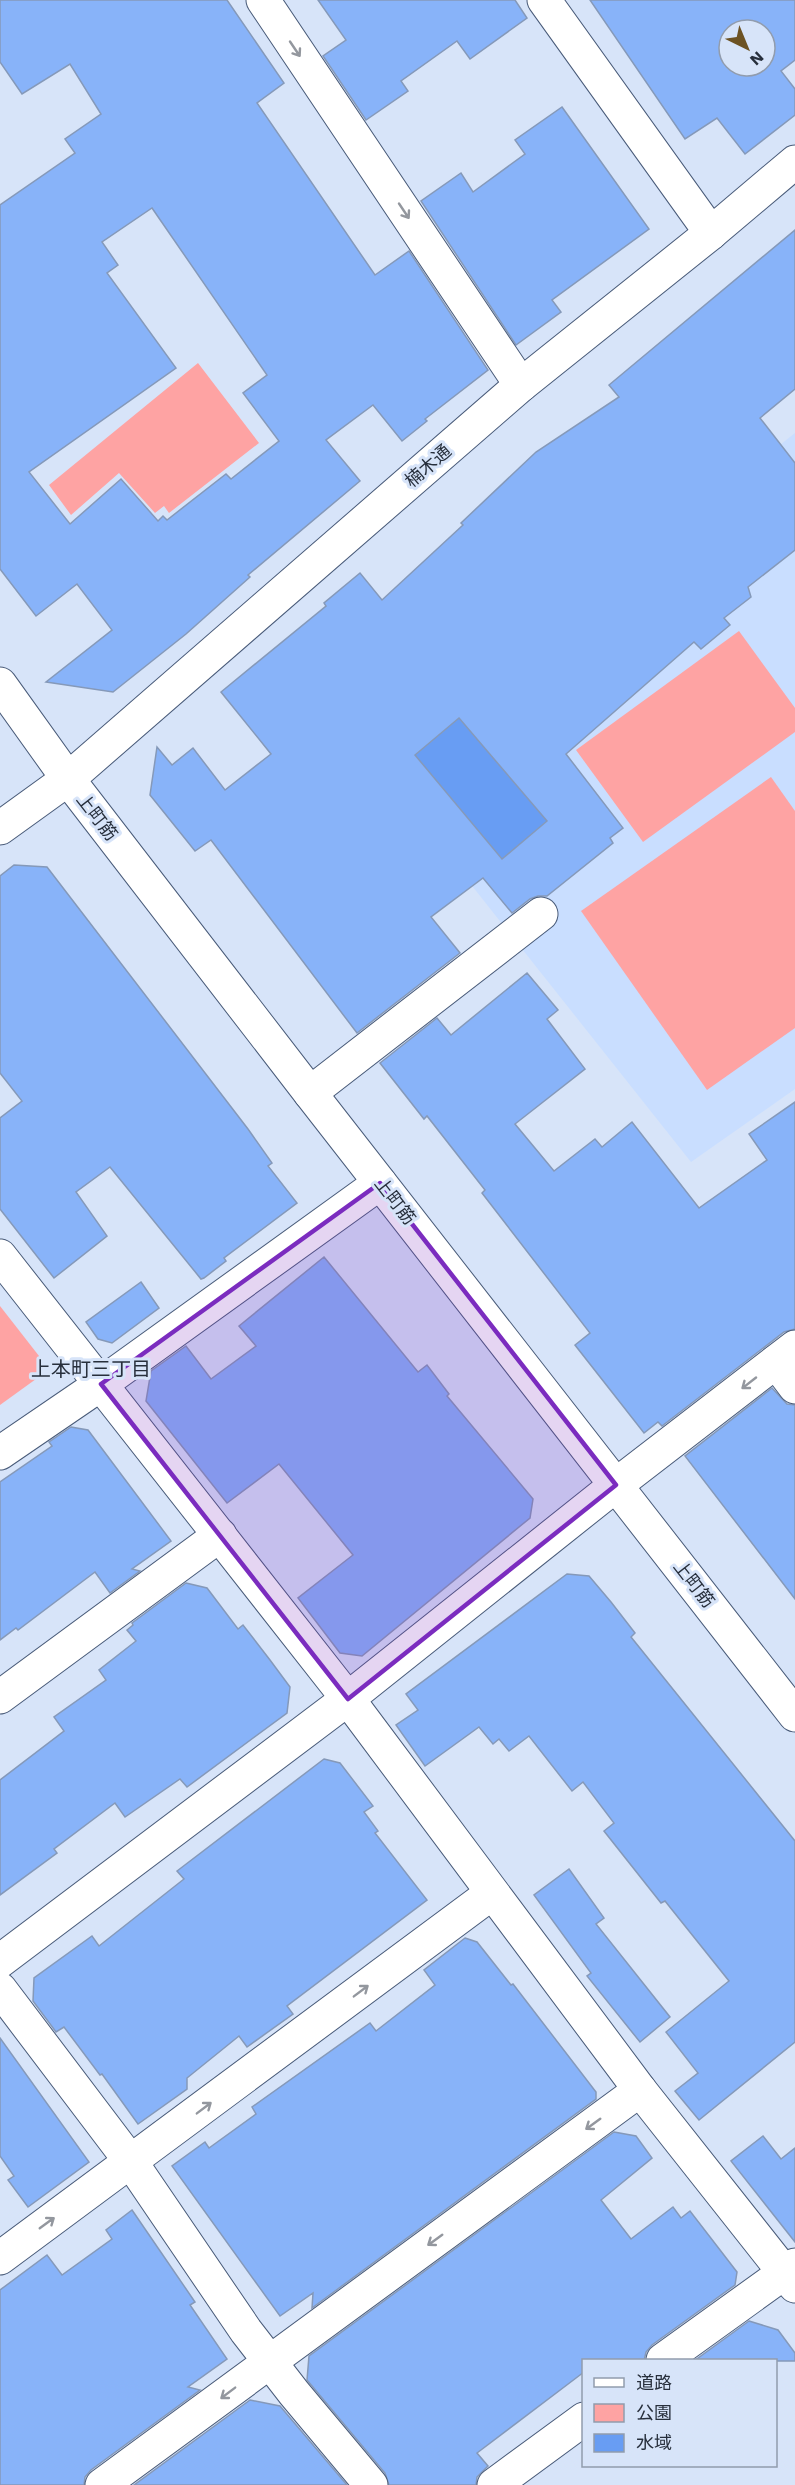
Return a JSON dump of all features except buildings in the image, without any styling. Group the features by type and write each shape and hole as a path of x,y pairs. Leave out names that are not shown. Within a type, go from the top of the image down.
{"street":[{"path":"263,0 521,385"},
{"path":"544,0 711,233"},
{"name":"楠木通","path":"0,828 68,779 521,385 711,233 795,162"},
{"name":"上町筋","path":"0,684 68,779 310,1093 795,1715"},
{"path":"310,1093 541,914"},
{"path":"0,1453 101,1384 380,1183"},
{"path":"0,1256 348,1699 640,2090 791,2274 666,2359"},
{"path":"0,1961 348,1699 616,1485 789,1365"},
{"path":"0,1697 220,1535"},
{"path":"0,2258 492,1893"},
{"path":"0,1989 131,2162 269,2361 371,2485"},
{"path":"102,2485 640,2090"},
{"path":"494,2485 582,2420"}],"highlighted area":[{"path":"380,1183 616,1485 348,1699 101,1384"}],"shaded area":[{"path":"795,433 795,1089 691,1162 362,747 641,555"}],"green space":[{"path":"198,363 259,443 169,513 164,506 155,513 119,473 71,515 49,485"},
{"path":"739,631 795,708 795,732 643,842 576,750"},
{"path":"771,777 795,811 795,1028 707,1090 581,911"},
{"path":"0,1306 39,1356 36,1379 0,1405"}],"water":[{"path":"459,718 547,821 502,859 415,755"}],"district":[{"name":"上本町三丁目","path":"91,1369"}]}
